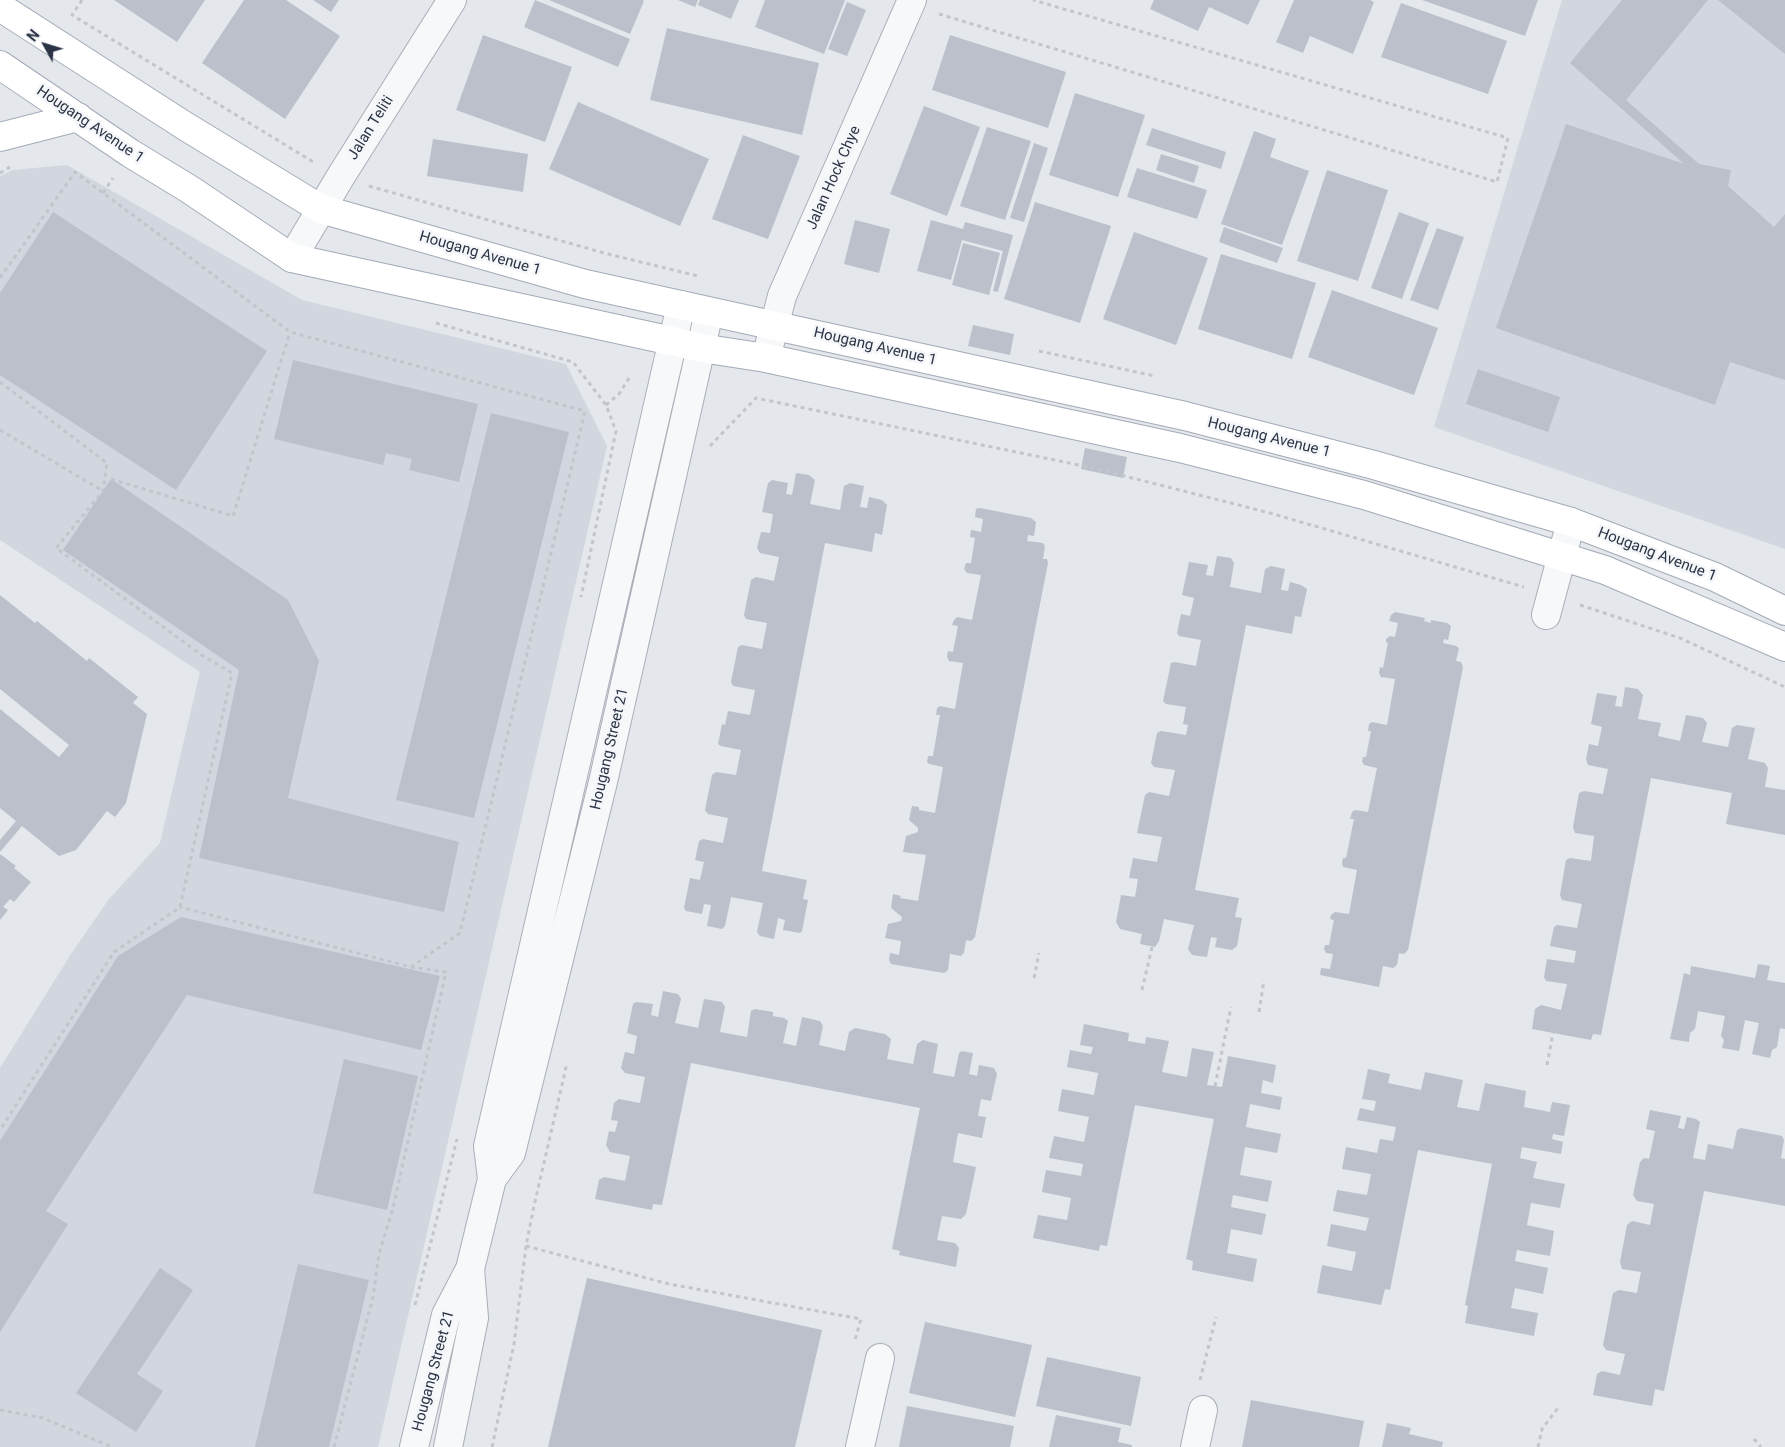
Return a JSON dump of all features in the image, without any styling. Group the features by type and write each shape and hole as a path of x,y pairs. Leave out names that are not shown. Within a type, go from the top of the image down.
{"main road":[{"name":"Hougang Avenue 1","path":"9,15 321,209 585,284 1185,416 1374,464 1571,522 1715,577 1785,610"},
{"name":"Hougang Avenue 1","path":"0,65 292,258 701,348 766,358 1190,451 1364,495 1605,570 1785,647"},
{"path":"0,136 78,117"}],"street":[{"name":"Jalan Teliti","path":"292,258 452,0"},
{"name":"Jalan Hock Chye","path":"766,358 782,296 912,0"},
{"name":"Hougang Street 21","path":"414,1447 446,1315 470,1269 492,1179 488,1146 681,305"},
{"name":"Hougang Street 21","path":"492,1179 512,1153 603,782 709,312"},
{"path":"1548,605 1571,522"},
{"name":"Hougang Street 21","path":"448,1447 474,1318 470,1269"},
{"path":"860,1447 880,1358"},
{"path":"1195,1447 1203,1410"}],"path":[{"path":"72,15 82,0"},
{"path":"937,13 1497,182 1508,138 1033,0"},
{"path":"0,278 75,172 290,332 585,411 460,933 411,967"},
{"path":"111,479 232,516 290,332"},
{"path":"573,362 606,405 616,431 579,607"},
{"path":"606,405 619,394 631,375"},
{"path":"0,382 107,463 103,491 56,548 200,654 232,673 180,907 114,952 0,1130"},
{"path":"726,428 756,398 1093,468 1270,513 1548,605 1680,638 1785,687"},
{"path":"0,430 103,491"},
{"path":"180,907 411,967 446,972 392,1212 379,1253 373,1297 334,1447"},
{"path":"1142,990 1152,947"},
{"path":"1034,978 1039,953"},
{"path":"1259,1012 1264,980"},
{"path":"1215,1086 1231,1007"},
{"path":"1547,1065 1553,1033"},
{"path":"415,1308 459,1130"},
{"path":"526,1246 669,1284 861,1319 859,1327"},
{"path":"1206,1357 1216,1317"},
{"path":"1538,1447 1542,1429 1558,1408"},
{"path":"0,1410 43,1418 112,1447"},
{"path":"1754,1439 1761,1447"}],"shaded area":[{"path":"1562,0 1785,0 1785,549 1434,427"},
{"path":"67,165 302,300 566,364 607,446 378,1447 0,1447 0,1068 71,954 109,899 160,843 200,672 0,540 0,176 13,170"}],"building":[{"path":"114,0 205,0 177,42"},
{"path":"244,0 286,0 340,36 285,119 202,63"},
{"path":"313,0 339,0 331,12"},
{"path":"535,0 630,39 618,67 524,27"},
{"path":"549,0 642,0 644,1 630,34"},
{"path":"678,0 698,0 695,7"},
{"path":"700,0 739,0 731,19 698,5"},
{"path":"765,0 845,0 824,54 755,27"},
{"path":"1154,0 1260,0 1248,25 1209,7 1198,31 1150,9"},
{"path":"1294,0 1370,0 1374,2 1353,54 1310,36 1303,53 1276,42"},
{"path":"1422,0 1538,0 1525,36"},
{"path":"1622,0 1708,0 1626,100 1699,164 1731,170 1728,186 1774,227 1785,214 1785,380 1730,362 1715,405 1496,328 1566,124 1684,164 1570,63"},
{"path":"1718,0 1785,0 1785,54"},
{"path":"847,2 866,10 847,56 828,49"},
{"path":"1401,3 1507,41 1488,94 1381,57"},
{"path":"667,28 819,63 802,135 650,100"},
{"path":"483,35 572,67 545,142 456,110"},
{"path":"950,35 1066,72 1048,128 932,90"},
{"path":"1075,93 1145,115 1118,197 1049,175"},
{"path":"578,102 709,159 680,226 549,169"},
{"path":"924,106 980,127 947,216 890,194"},
{"path":"987,127 1031,141 1005,220 960,206"},
{"path":"1152,128 1226,152 1221,169 1146,145"},
{"path":"1254,131 1276,139 1270,157 1309,171 1282,245 1221,224"},
{"path":"743,135 800,156 768,239 712,219"},
{"path":"433,139 528,154 523,192 427,176"},
{"path":"1034,143 1048,148 1024,222 1010,218"},
{"path":"1161,154 1199,166 1194,183 1156,170"},
{"path":"1137,168 1207,190 1197,219 1127,197"},
{"path":"1327,170 1388,190 1358,281 1297,261"},
{"path":"1035,202 1111,226 1080,323 1004,299"},
{"path":"53,212 267,351 176,490 0,375 0,293"},
{"path":"1399,212 1429,223 1402,299 1371,288"},
{"path":"855,220 890,229 879,273 844,264"},
{"path":"931,220 963,229 965,222 1013,235 998,292 993,291 1003,251 962,240 951,280 917,271"},
{"path":"1224,227 1283,248 1277,263 1219,242"},
{"path":"1437,228 1464,237 1438,310 1410,300"},
{"path":"1134,232 1208,258 1176,345 1103,319"},
{"path":"963,243 1000,253 989,295 952,285"},
{"path":"1221,254 1316,283 1292,359 1198,329"},
{"path":"1332,290 1438,328 1414,395 1308,357"},
{"path":"973,325 1014,334 1010,355 968,346"},
{"path":"293,360 478,404 459,482 409,470 412,459 386,453 383,465 274,439"},
{"path":"1478,369 1560,397 1548,432 1466,404"},
{"path":"491,413 569,432 474,818 396,800"},
{"path":"1085,448 1127,457 1123,478 1081,469"},
{"path":"796,473 809,475 815,480 810,504 840,510 844,486 850,483 864,486 860,507 867,508 869,497 882,500 887,505 882,535 875,533 872,552 825,543 762,871 807,880 803,899 808,900 802,931 800,933 783,930 785,920 778,918 774,939 760,936 757,932 763,903 731,897 725,926 722,929 707,926 711,905 704,904 702,914 686,911 684,908 690,878 700,880 704,862 695,860 699,841 703,839 723,843 728,818 708,814 705,810 712,775 716,772 736,775 741,750 718,744 722,724 725,725 728,711 750,715 755,690 733,686 731,682 738,647 742,645 762,649 767,623 746,619 744,615 751,580 756,577 774,581 779,557 760,553 757,548 761,532 770,533 773,514 762,512 768,483 772,480 788,483 786,494 792,495"},
{"path":"111,479 288,600 319,661 288,798 459,842 444,912 199,858 239,670 63,550"},
{"path":"980,508 1031,518 1036,522 1034,536 1028,535 1027,541 1043,543 1045,547 1043,559 1047,559 1048,563 975,937 971,941 966,940 964,953 961,956 950,954 948,970 944,973 891,964 889,960 890,953 899,955 901,941 885,938 888,924 901,921 902,917 891,908 893,894 901,896 900,898 918,901 926,855 903,852 906,836 918,832 918,828 909,820 912,806 919,807 919,810 935,813 943,767 927,762 928,756 933,756 940,715 936,715 937,708 940,706 955,709 963,663 949,661 947,657 948,651 953,652 958,626 952,625 954,620 957,617 972,620 981,575 967,573 964,569 966,563 971,563 975,538 970,537 971,530 981,532 983,519 975,517 976,509"},
{"path":"1217,556 1231,558 1234,563 1230,587 1261,593 1265,569 1271,566 1285,569 1281,590 1288,591 1290,582 1307,589 1301,617 1295,616 1292,634 1246,625 1195,890 1239,898 1235,917 1242,918 1237,946 1232,950 1215,947 1217,938 1211,937 1207,957 1192,955 1188,949 1194,925 1164,919 1159,941 1155,947 1140,944 1142,934 1120,929 1116,922 1121,895 1135,897 1138,879 1129,878 1133,858 1157,862 1162,837 1137,833 1145,795 1149,792 1169,796 1175,770 1154,767 1151,763 1157,733 1161,731 1186,735 1188,725 1183,724 1186,707 1166,704 1163,701 1171,663 1196,666 1201,640 1179,636 1177,633 1181,614 1190,616 1194,598 1182,595 1189,562 1208,565 1206,575 1213,576"},
{"path":"0,595 35,623 37,621 87,661 89,658 138,697 133,703 147,714 126,803 115,817 107,811 76,850 59,856 22,826 0,852 0,840 16,821 0,808 0,709 59,757 69,745 0,689"},
{"path":"1395,612 1425,618 1424,621 1431,623 1431,620 1447,623 1451,626 1448,640 1444,639 1443,643 1459,648 1456,661 1461,662 1463,667 1408,950 1404,954 1399,953 1397,965 1393,968 1383,966 1379,987 1320,975 1321,968 1330,969 1333,954 1326,953 1324,949 1325,945 1329,945 1334,920 1330,919 1331,915 1335,912 1349,914 1357,870 1343,867 1342,863 1343,858 1346,858 1354,819 1350,819 1352,812 1355,810 1368,812 1377,768 1364,765 1362,761 1363,757 1366,757 1371,731 1368,731 1369,724 1372,722 1387,725 1395,679 1381,677 1379,673 1380,667 1383,668 1388,643 1386,639 1390,636 1395,637 1398,623 1389,621 1391,615"},
{"path":"1625,687 1638,689 1643,695 1638,719 1661,723 1658,736 1680,741 1686,715 1703,718 1707,723 1702,742 1728,747 1732,728 1737,725 1755,728 1748,759 1765,763 1768,768 1765,787 1785,790 1785,835 1726,824 1732,793 1651,778 1601,1035 1593,1034 1591,1040 1532,1029 1535,1009 1541,1005 1561,1010 1567,984 1546,981 1544,977 1547,959 1574,963 1576,951 1550,946 1554,927 1557,925 1577,928 1582,904 1562,900 1560,895 1566,860 1570,858 1591,861 1594,836 1575,833 1573,827 1579,793 1584,791 1603,794 1608,769 1588,765 1586,759 1589,744 1598,746 1602,727 1591,724 1597,693 1617,696 1615,706 1622,707"},
{"path":"0,854 16,866 14,868 31,882 14,902 10,899 3,907 8,910 0,920"},
{"path":"181,917 440,976 421,1050 187,995 46,1211 68,1224 0,1332 0,1141 118,956"},
{"path":"1758,964 1770,966 1767,980 1785,983 1785,1029 1780,1028 1777,1047 1772,1050 1770,1058 1752,1054 1759,1023 1745,1020 1739,1051 1722,1048 1724,1040 1721,1036 1725,1016 1698,1011 1695,1029 1690,1033 1689,1042 1670,1039 1684,973 1690,975 1691,966 1755,978"},
{"path":"663,991 678,994 681,999 675,1023 698,1028 704,999 722,1002 725,1007 720,1032 747,1037 751,1011 755,1009 773,1012 773,1016 784,1018 788,1021 783,1043 796,1046 802,1017 820,1021 823,1026 819,1045 845,1051 849,1032 855,1028 885,1034 891,1039 887,1059 913,1064 917,1044 923,1040 938,1044 933,1073 954,1077 959,1053 962,1051 973,1053 969,1074 977,1076 979,1065 994,1068 997,1074 991,1101 981,1099 978,1116 986,1117 982,1138 958,1133 953,1162 976,1167 966,1214 961,1219 942,1216 937,1240 955,1243 959,1248 956,1267 899,1255 900,1251 892,1249 920,1108 691,1063 662,1205 653,1204 652,1210 595,1199 599,1180 604,1177 625,1181 630,1156 610,1152 606,1145 609,1131 615,1132 618,1121 611,1120 614,1103 619,1099 640,1103 645,1077 625,1073 621,1068 625,1052 634,1054 637,1036 627,1033 633,1004 636,1002 653,1004 651,1015 658,1017"},
{"path":"1084,1024 1129,1033 1128,1041 1145,1044 1146,1037 1169,1041 1162,1072 1187,1077 1192,1048 1214,1052 1207,1085 1222,1087 1228,1056 1276,1065 1273,1083 1263,1080 1261,1093 1282,1097 1280,1110 1250,1104 1246,1127 1281,1134 1277,1153 1245,1147 1240,1175 1272,1181 1268,1202 1233,1195 1231,1207 1266,1214 1262,1235 1231,1229 1227,1253 1257,1259 1253,1282 1192,1270 1193,1261 1186,1259 1214,1119 1135,1105 1107,1246 1100,1245 1099,1251 1033,1238 1038,1215 1067,1220 1071,1198 1042,1192 1046,1170 1081,1176 1083,1164 1049,1158 1054,1136 1084,1142 1089,1117 1058,1111 1062,1089 1094,1095 1098,1073 1067,1067 1070,1050 1091,1054 1093,1047 1080,1045"},
{"path":"344,1059 418,1076 387,1210 313,1193"},
{"path":"1368,1069 1390,1074 1388,1083 1421,1090 1425,1072 1463,1080 1457,1107 1479,1111 1485,1083 1526,1091 1524,1107 1550,1112 1552,1102 1570,1105 1564,1136 1553,1134 1552,1139 1563,1142 1561,1154 1522,1147 1520,1158 1537,1162 1533,1178 1565,1184 1560,1208 1531,1203 1527,1225 1554,1231 1550,1256 1517,1250 1515,1261 1548,1268 1543,1294 1515,1288 1511,1308 1538,1313 1534,1336 1465,1323 1468,1306 1465,1305 1492,1164 1418,1150 1390,1290 1385,1289 1381,1305 1317,1293 1322,1265 1352,1271 1356,1252 1327,1246 1331,1224 1366,1231 1369,1218 1333,1211 1337,1190 1367,1195 1371,1174 1342,1169 1346,1147 1377,1153 1380,1139 1393,1141 1396,1127 1357,1120 1360,1108 1374,1111 1376,1101 1362,1099"},
{"path":"1650,1110 1681,1116 1678,1128 1684,1129 1687,1117 1700,1122 1693,1158 1705,1160 1708,1144 1733,1149 1737,1130 1741,1128 1782,1136 1784,1140 1781,1158 1785,1159 1785,1206 1704,1191 1664,1391 1655,1389 1652,1406 1593,1395 1597,1374 1602,1371 1620,1375 1625,1354 1606,1350 1603,1345 1613,1293 1619,1290 1637,1293 1641,1272 1622,1269 1620,1262 1627,1225 1632,1221 1650,1225 1654,1204 1637,1201 1633,1195 1640,1162 1644,1158 1649,1159 1655,1131 1646,1129"},
{"path":"298,1264 369,1280 329,1447 255,1447"},
{"path":"160,1268 193,1290 137,1374 163,1391 136,1432 76,1393"},
{"path":"587,1278 822,1330 795,1447 548,1447"},
{"path":"925,1322 1032,1345 1015,1417 909,1393"},
{"path":"1047,1357 1141,1377 1131,1426 1036,1406"},
{"path":"1251,1400 1364,1421 1359,1447 1242,1447"},
{"path":"907,1406 1014,1426 1010,1447 899,1447"},
{"path":"1056,1415 1121,1428 1118,1442 1132,1445 1132,1447 1049,1447"},
{"path":"1387,1423 1411,1428 1409,1434 1443,1442 1442,1447 1382,1447"}]}
